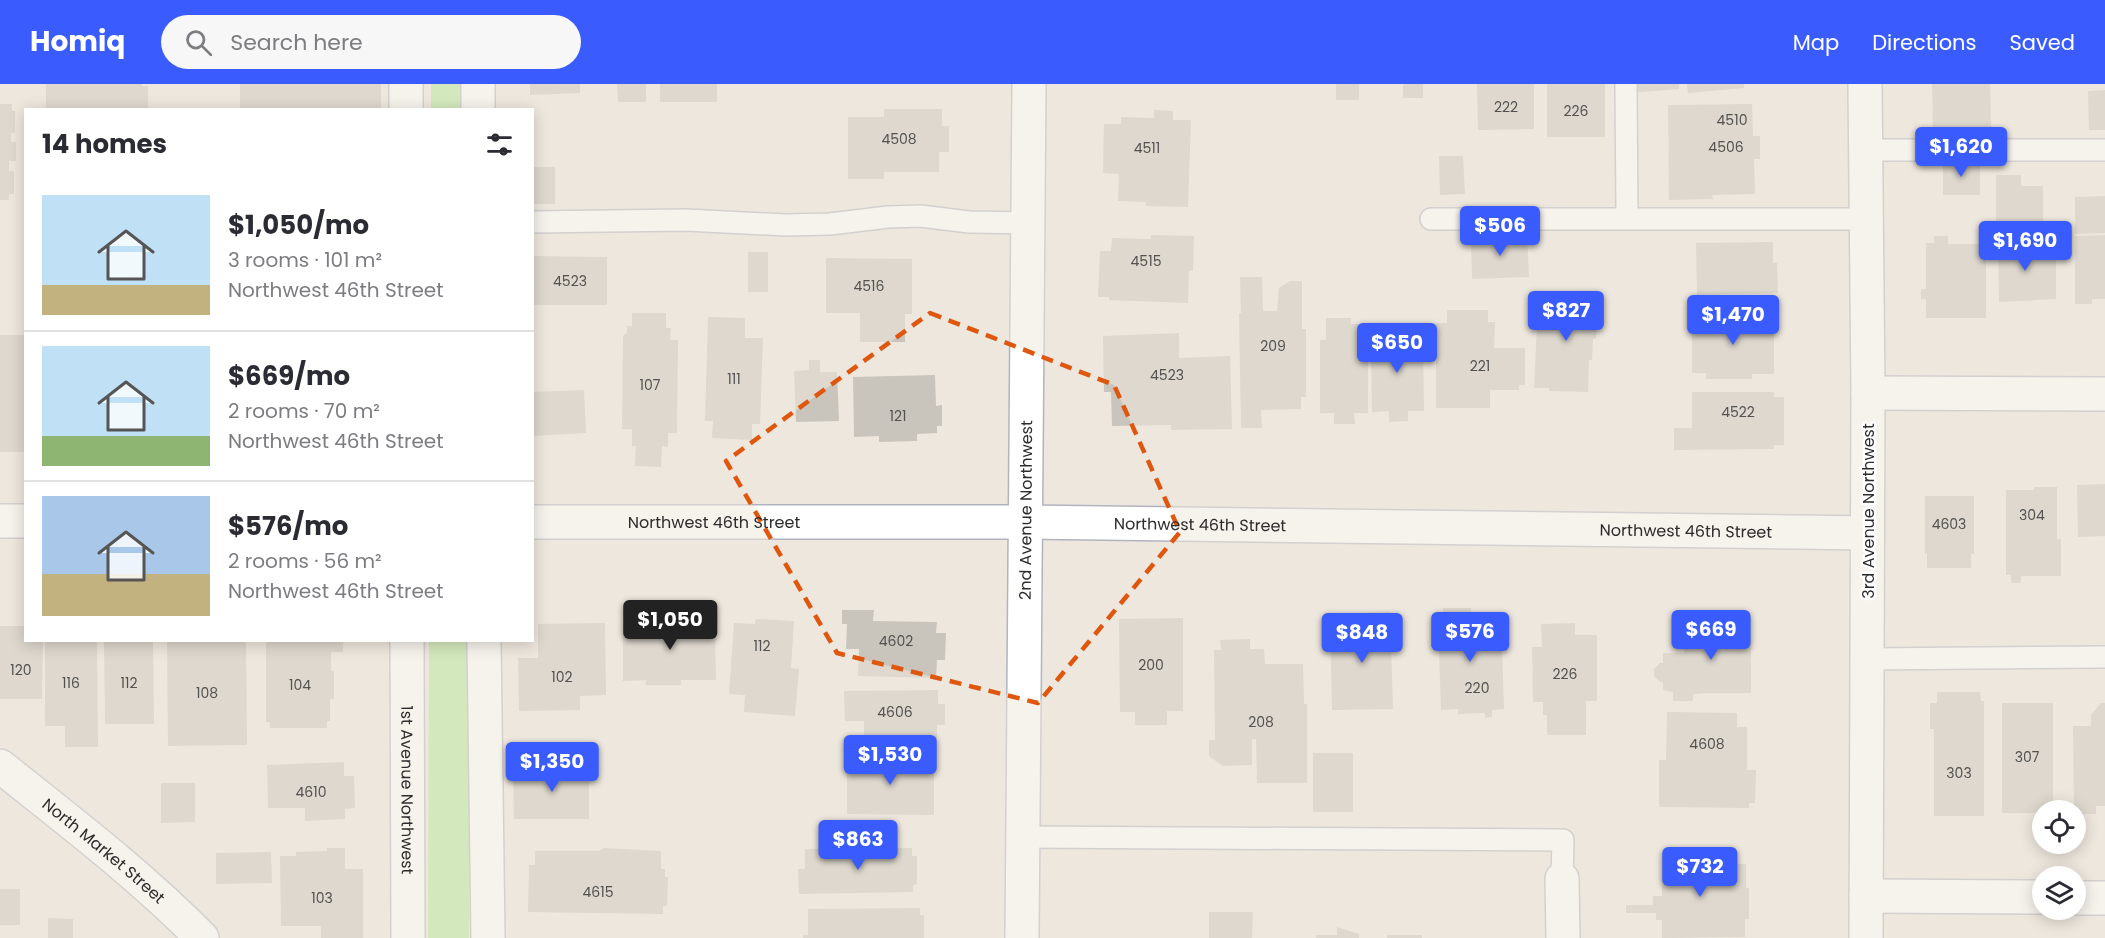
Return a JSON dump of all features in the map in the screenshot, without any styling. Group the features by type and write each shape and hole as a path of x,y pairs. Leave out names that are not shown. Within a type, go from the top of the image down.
{"street":[{"path":"406,84 406,108"},
{"path":"478,84 478,108"},
{"name":"2nd Avenue Northwest","path":"1022,938 1029,84"},
{"name":"3rd Avenue Northwest","path":"1865,84 1868,393 1866,938"},
{"path":"1868,393 2105,394"},
{"path":"0,521 24,521"},
{"name":"Northwest 46th Street","path":"534,522 1026,522 1867,533"},
{"name":"1st Avenue Northwest","path":"407,642 408,938"},
{"path":"484,642 488,938"},
{"name":"North Market Street","path":"0,766 176,912 202,938"},
{"path":"1562,879 1563,938"},
{"path":"1866,896 2032,897"},
{"path":"2086,898 2105,898"}],"lane":[{"path":"1626,84 1627,218"},
{"path":"1865,150 2105,150"},
{"path":"534,222 686,220 830,225 888,217 920,216 969,222 1028,223"},
{"path":"1431,219 1866,219"},
{"path":"1868,659 2105,657"},
{"path":"1023,837 1563,840 1562,879"}],"highlighted area":[{"path":"930,313 1114,385 1180,532 1038,703 837,653 726,461"}],"green space":[{"path":"431,84 473,84 473,108 431,108"},
{"path":"429,642 470,642 469,938 428,938"}],"building":[{"path":"46,84 142,84 142,86 148,86 148,108 46,108"},
{"path":"240,84 381,84 381,108 240,108"},
{"path":"530,84 580,84 580,93 530,95"},
{"path":"617,84 646,84 646,102 618,102"},
{"path":"660,84 717,84 717,102 660,102"},
{"path":"1336,84 1359,84 1359,100 1336,100"},
{"path":"1423,84 1423,98 1403,98 1403,85"},
{"path":"1477,84 1534,84 1534,129 1478,130"},
{"path":"1547,84 1605,84 1605,137 1547,137"},
{"path":"1629,84 1679,84 1679,89 1630,93"},
{"path":"1687,84 1744,84 1744,88 1688,93"},
{"path":"1932,84 1990,84 1991,131 1933,132"},
{"path":"2105,90 2105,130 2089,130 2088,91"},
{"path":"0,104 12,104 12,111 15,111 15,133 11,133 11,142 16,142 16,161 9,161 9,171 14,171 14,194 9,194 9,200 0,200"},
{"path":"1752,104 1753,136 1760,136 1760,159 1754,159 1755,194 1712,195 1713,199 1669,200 1668,105"},
{"path":"884,109 942,109 942,126 949,126 949,152 939,152 939,172 884,172 884,179 848,179 848,117 884,117"},
{"path":"1154,110 1173,111 1173,120 1191,120 1188,207 1146,206 1146,202 1118,201 1119,174 1103,173 1104,124 1121,124 1121,117 1154,118"},
{"path":"1439,156 1463,156 1465,194 1440,195"},
{"path":"1943,161 1980,161 1980,195 1943,195"},
{"path":"534,167 555,167 555,204 534,204"},
{"path":"1996,175 2021,175 2021,186 2043,186 2043,227 1996,227"},
{"path":"2105,196 2105,233 2075,234 2075,197"},
{"path":"1151,235 1194,236 1193,271 1189,271 1188,303 1109,300 1109,297 1098,297 1100,251 1111,251 1112,238 1151,239"},
{"path":"1527,235 1529,277 1472,279 1471,238"},
{"path":"1998,235 2021,235 2021,252 2056,251 2056,299 1999,302"},
{"path":"2105,235 2105,299 2092,299 2092,304 2075,304 2075,236"},
{"path":"1934,236 1948,236 1948,244 1986,244 1986,318 1926,318 1926,299 1921,299 1921,289 1926,289 1926,243 1934,243"},
{"path":"1773,242 1773,263 1777,263 1778,293 1697,295 1696,243"},
{"path":"748,252 768,252 768,292 748,292"},
{"path":"534,256 607,257 607,305 534,305"},
{"path":"826,258 912,259 912,314 905,314 905,342 860,342 860,313 826,313"},
{"path":"1240,277 1262,277 1263,311 1277,311 1279,288 1290,281 1302,281 1302,329 1306,329 1306,397 1301,397 1301,409 1261,410 1262,428 1241,428"},
{"path":"1563,293 1598,293 1596,339 1593,339 1592,360 1589,360 1588,392 1549,391 1549,388 1534,388 1538,304 1549,304 1549,295 1563,296"},
{"path":"1447,310 1488,310 1488,322 1495,322 1494,348 1525,348 1525,385 1519,385 1519,390 1490,390 1490,408 1436,408 1436,323 1447,323"},
{"path":"632,313 666,313 666,328 671,328 670,340 678,340 677,433 668,433 668,447 662,446 661,467 635,466 636,446 632,446 632,429 622,429 623,336 627,333 627,326 632,326"},
{"path":"1692,316 1774,316 1774,374 1752,374 1752,379 1706,379 1706,373 1692,373"},
{"path":"708,317 745,318 745,338 763,338 760,424 752,424 752,440 712,438 713,421 705,421"},
{"path":"1326,318 1351,318 1351,324 1363,324 1363,340 1368,340 1368,413 1354,413 1355,424 1334,424 1334,413 1320,413 1320,340 1326,340"},
{"path":"1379,329 1397,329 1398,333 1413,333 1413,340 1423,340 1424,411 1408,411 1408,421 1389,422 1389,411 1372,412 1371,339 1379,339"},
{"path":"1179,333 1179,358 1230,356 1232,429 1171,430 1171,425 1112,426 1111,392 1104,392 1103,336"},
{"path":"0,335 24,335 24,452 0,452"},
{"path":"809,360 820,360 820,372 837,372 839,421 796,422 794,371 809,370"},
{"path":"935,375 936,406 942,405 942,426 937,426 937,433 917,434 917,441 879,442 879,436 854,437 853,377"},
{"path":"584,390 586,433 534,436 534,392"},
{"path":"1692,392 1774,392 1774,397 1784,397 1784,445 1774,445 1774,449 1674,450 1674,428 1692,428"},
{"path":"2105,484 2105,536 2078,537 2077,485"},
{"path":"2034,487 2057,487 2057,539 2061,539 2061,576 2021,576 2021,583 2011,583 2011,575 2006,575 2006,490 2034,490"},
{"path":"1925,496 1974,496 1974,554 1971,554 1971,568 1927,568"},
{"path":"1443,608 1471,608 1471,621 1501,619 1504,709 1492,710 1492,717 1485,718 1485,713 1458,714 1458,709 1441,710 1438,620 1443,620"},
{"path":"842,610 874,610 873,621 937,622 936,633 946,633 945,660 937,660 936,678 858,676 859,649 846,649 847,624 842,624"},
{"path":"1390,612 1393,709 1332,710 1330,627 1356,627 1356,613"},
{"path":"1700,617 1751,617 1751,693 1693,694 1693,701 1673,701 1673,692 1663,690 1663,682 1654,676 1654,669 1663,663 1663,653 1684,653 1684,649 1696,649 1696,635 1700,635"},
{"path":"1183,618 1183,711 1167,711 1167,725 1135,725 1135,712 1120,712 1119,619"},
{"path":"645,619 715,619 716,680 681,680 681,685 646,685 646,680 623,681 623,627 645,627"},
{"path":"756,619 794,621 791,668 799,669 795,716 744,712 745,695 729,694 734,623 755,624"},
{"path":"605,623 606,695 580,696 580,710 519,711 518,658 538,658 538,624"},
{"path":"1575,623 1575,635 1597,635 1597,701 1586,701 1586,735 1547,735 1547,715 1543,715 1543,702 1533,702 1532,647 1542,647 1541,624"},
{"path":"0,626 24,626 24,642 43,642 42,699 0,699"},
{"path":"1250,639 1250,649 1264,649 1265,664 1303,664 1304,704 1307,704 1307,783 1257,783 1256,739 1252,739 1252,765 1223,766 1209,756 1209,740 1215,740 1214,650 1221,650 1220,640"},
{"path":"45,642 97,642 98,747 65,747 65,726 45,726"},
{"path":"104,642 153,642 154,724 105,724"},
{"path":"167,642 246,642 247,745 168,746"},
{"path":"266,642 343,642 343,652 331,652 334,699 330,699 330,721 327,721 327,728 270,728 270,722 266,722"},
{"path":"938,690 938,704 945,704 945,725 937,725 937,743 864,743 864,721 845,721 844,691"},
{"path":"1937,692 1980,692 1981,701 1984,701 1984,816 1934,816 1934,729 1930,729 1930,703 1937,703"},
{"path":"2002,703 2053,703 2053,800 2032,800 2032,813 2002,813"},
{"path":"2101,703 2105,703 2105,806 2096,806 2096,814 2086,814 2086,800 2074,800 2073,726 2091,726 2091,715"},
{"path":"1667,712 1737,713 1737,727 1747,727 1747,770 1756,770 1755,803 1749,803 1749,808 1659,807 1659,760 1666,760"},
{"path":"1313,753 1353,753 1353,812 1313,812"},
{"path":"847,757 934,758 934,815 847,814"},
{"path":"344,762 344,776 354,776 355,808 345,809 345,819 305,821 305,808 268,808 267,765"},
{"path":"531,767 589,767 589,819 514,819 513,769 531,769"},
{"path":"161,783 195,783 195,822 161,823"},
{"path":"327,848 345,848 345,869 363,869 363,938 321,938 321,926 281,926 280,856 296,856 296,852 327,851"},
{"path":"604,848 661,851 661,869 665,869 665,877 668,877 667,906 663,906 663,914 528,912 529,865 535,865 535,851 599,851"},
{"path":"912,848 912,856 917,856 917,884 913,885 913,892 799,894 798,869 805,869 805,849"},
{"path":"1700,848 1708,848 1708,857 1723,857 1723,864 1746,864 1749,919 1745,919 1745,937 1662,938 1662,920 1656,920 1656,913 1626,913 1626,905 1653,905 1653,896 1662,896 1662,854 1684,854 1684,862 1700,862"},
{"path":"271,852 272,883 216,884 216,853"},
{"path":"0,889 20,889 20,925 0,925"},
{"path":"920,908 920,915 924,915 924,938 803,938 803,935 808,935 808,909"},
{"path":"1209,912 1253,912 1252,938 1209,938"},
{"path":"48,918 73,919 73,938 48,938"},
{"path":"1337,927 1359,934 1359,938 1316,938 1316,935 1337,935"},
{"path":"1387,935 1422,935 1422,938 1387,938"}]}
